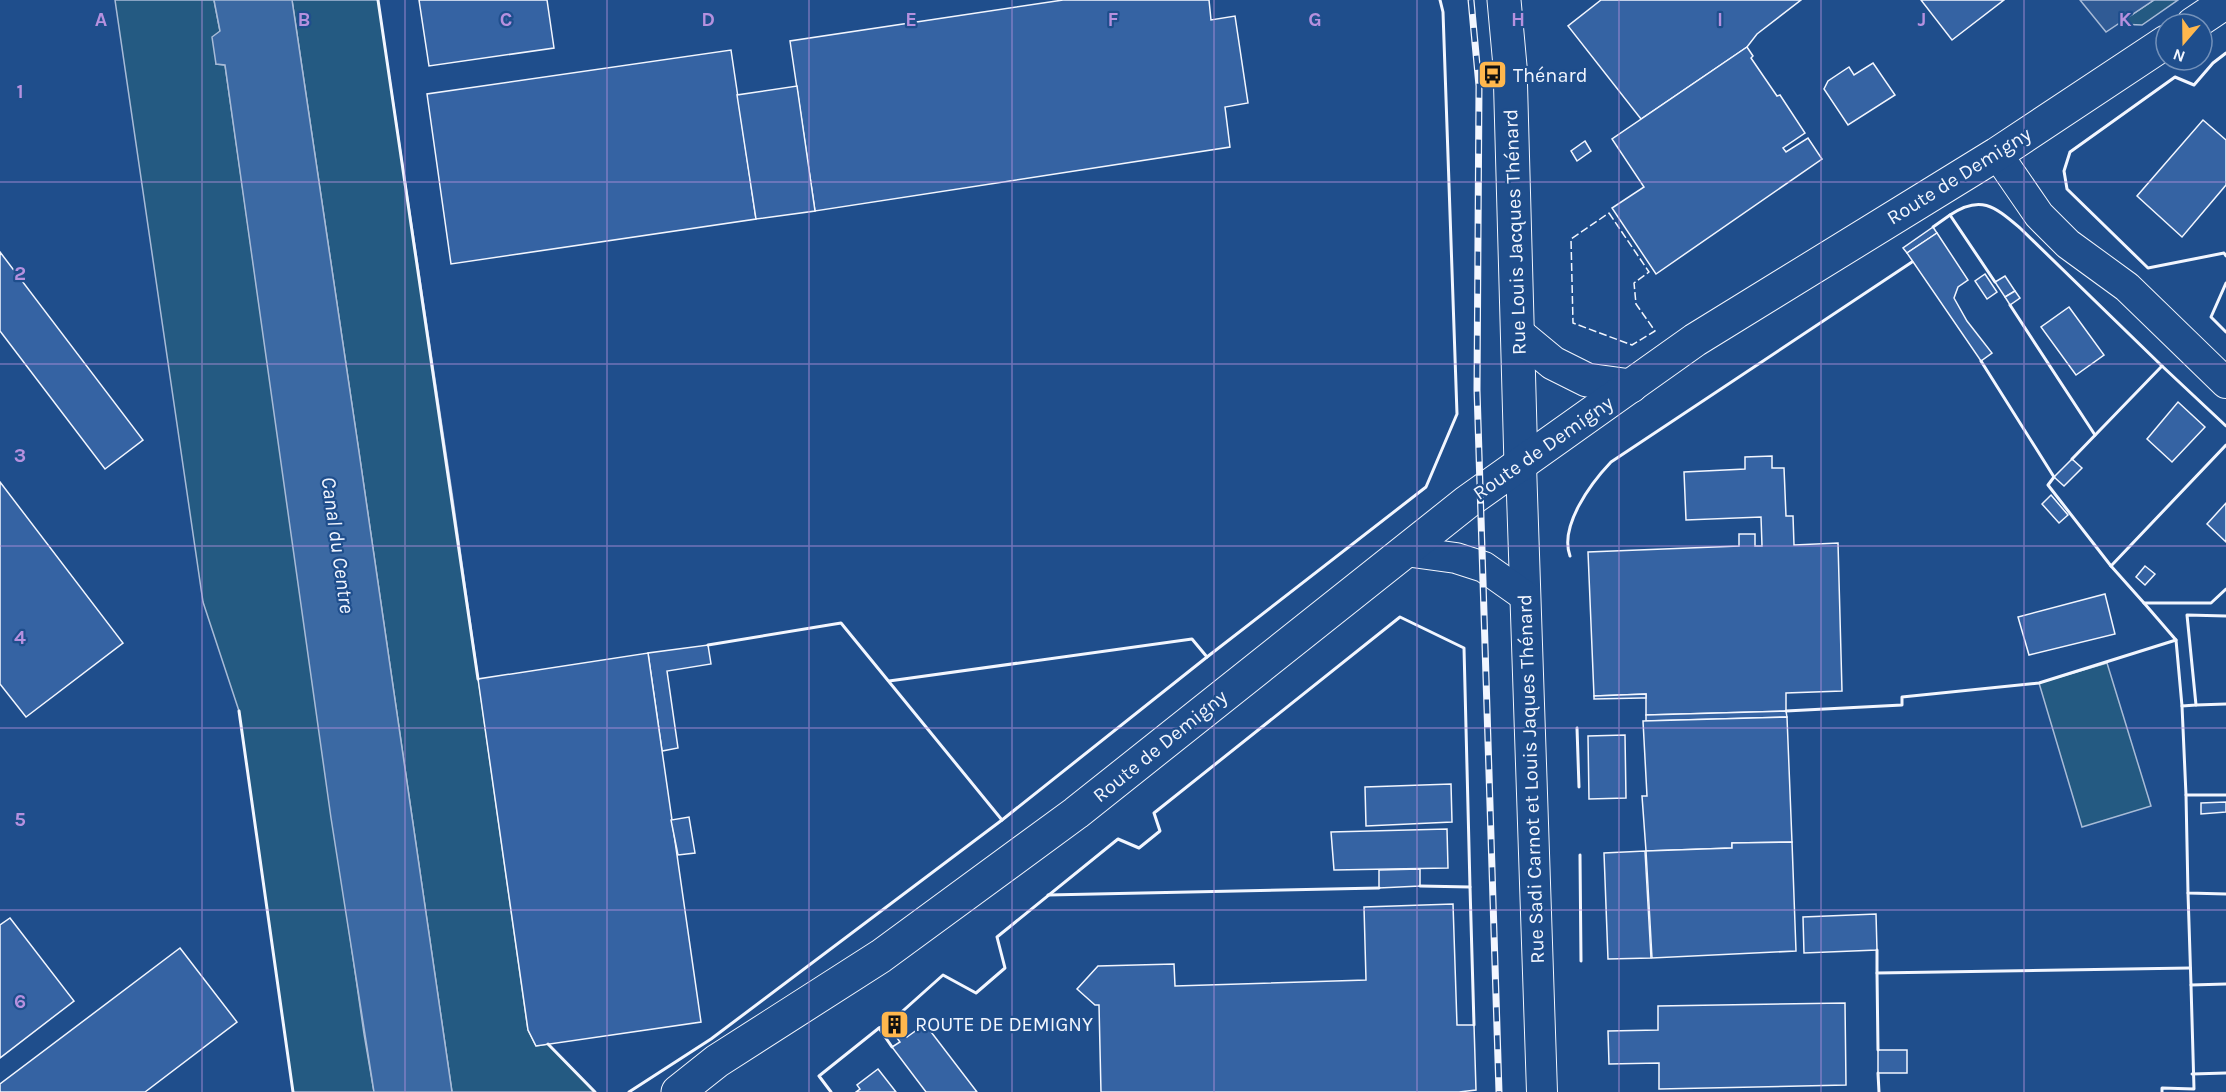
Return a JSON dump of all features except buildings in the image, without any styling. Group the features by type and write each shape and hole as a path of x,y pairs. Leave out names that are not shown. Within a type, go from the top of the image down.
{"main road":[{"name":"Rue Louis Jacques Thénard","path":"1504,0 1510,66 1521,465"},
{"path":"2211,12 2226,2"},
{"name":"Route de Demigny","path":"678,1092 717,1061 881,956 1076,813 1467,502 1695,340 1997,154 2154,50"},
{"name":"Route de Demigny","path":"1518,334 1553,363 1587,380 1631,386"}],"street":[{"path":"1997,154 2039,215 2068,244 2127,287 2226,383"},
{"name":"Rue Sadi Carnot et Louis Jaques Thénard","path":"1521,465 1542,1092"},
{"path":"1405,551 1456,558 1484,567 1525,596"}],"shaded area":[{"path":"115,0 214,0 220,31 216,64 225,65 374,1092 293,1092 239,711 203,602"},
{"path":"292,0 378,0 452,493 528,1030 536,1046 548,1044 595,1092 452,1092"},
{"path":"2080,0 2154,0 2106,32"},
{"path":"2154,0 2178,0 2161,12 2154,12 2154,17 2142,25 2118,24"},
{"path":"2107,663 2151,806 2082,827 2039,683"}],"water":[{"name":"Canal du Centre","path":"214,0 292,0 452,1092 374,1092 331,818 225,65 216,64 212,37 220,31"}],"railway":[{"path":"1471,0 1479,86 1477,390 1499,1092"}],"fence":[{"path":"1609,213 1649,272 1634,283 1636,304 1655,331 1632,345 1573,323 1571,239 1609,213"}],"wall":[{"path":"378,0 478,679"},
{"path":"1207,657 1426,487 1457,414 1443,12 1440,0"},
{"path":"2226,53 2213,63 2194,85 2175,77 2070,152 2064,171 2067,189 2148,268 2224,253 2226,256"},
{"path":"1995,282 1950,215 1970,205 1979,204 1995,209 2020,228 2162,366 2072,459"},
{"path":"1933,227 1950,215"},
{"path":"1570,556 1568,544 1573,519 1586,493 1611,462 1912,262"},
{"path":"2226,283 2211,317 2226,332"},
{"path":"2010,305 2095,435"},
{"path":"1981,361 2054,477 2048,485 2111,566 2226,445"},
{"path":"2162,366 2226,426"},
{"path":"2111,566 2144,603 2211,603 2226,589"},
{"path":"2144,603 2176,640 2182,706 2196,705 2187,615 2226,616"},
{"path":"896,1017 943,975 976,993 1005,968 997,937 1118,839 1139,848 1160,831 1154,813 1400,617 1464,648 1470,887 1420,886"},
{"path":"629,1092 711,1039 1002,820 841,623 708,645"},
{"path":"889,681 1192,639 1207,657 1002,820"},
{"path":"1786,711 1902,705 1902,697 2039,683 2176,640"},
{"path":"2196,705 2226,704"},
{"path":"2182,706 2186,795 2226,795"},
{"path":"239,711 293,1092"},
{"path":"1577,728 1579,787"},
{"path":"2186,795 2188,893 2226,894"},
{"path":"1580,855 1581,961"},
{"path":"1470,887 1474,1025"},
{"path":"1048,895 1379,888"},
{"path":"2188,893 2191,985 2226,984"},
{"path":"1877,950 1877,973"},
{"path":"1878,1050 1877,973 2190,968"},
{"path":"2162,1092 2162,1088 2194,1089 2191,985"},
{"path":"887,1024 879,1028 892,1047"},
{"path":"831,1092 819,1076 879,1028"},
{"path":"548,1044 595,1092"},
{"path":"1878,1073 1879,1092"},
{"path":"2192,1074 2226,1073"}],"place":[{"name":"Thénard","path":"1492,75"},
{"name":"ROUTE DE DEMIGNY","path":"894,1024"}]}
